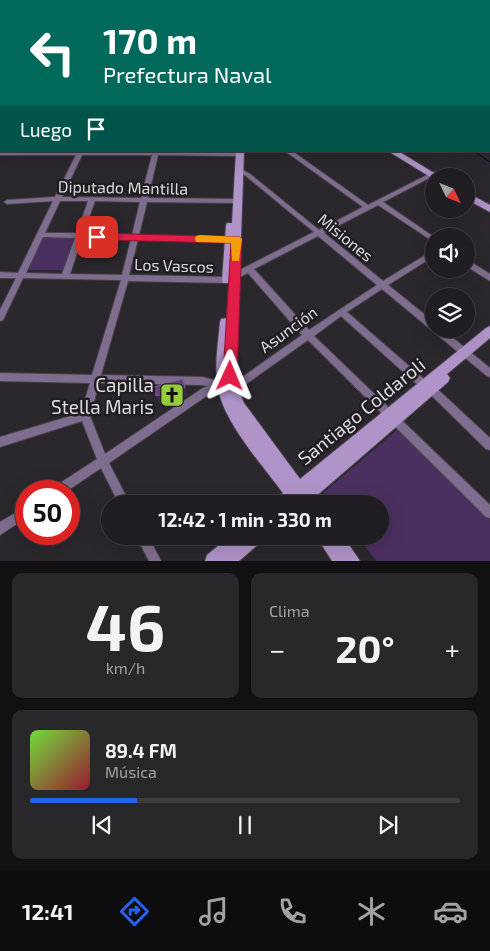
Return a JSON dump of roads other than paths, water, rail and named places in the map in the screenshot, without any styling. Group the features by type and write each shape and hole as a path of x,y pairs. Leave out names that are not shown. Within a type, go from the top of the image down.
{"main road":[{"path":"235,202 239,170 238,152"},
{"path":"238,152 226,385 231,411 297,495"},
{"path":"394,152 425,169"},
{"path":"400,152 425,168"},
{"path":"475,196 490,205"},
{"path":"475,200 490,209"},
{"name":"Santiago Coldaroli","path":"467,354 490,331"},
{"name":"Santiago Coldaroli","path":"305,495 392,418 426,385 490,339"},
{"path":"213,561 232,545"},
{"path":"227,561 246,545"},
{"path":"329,545 341,561"},
{"path":"340,545 352,561"}],"street":[{"path":"0,152 238,152"},
{"path":"0,318 81,152"},
{"path":"120,495 103,462 86,416 125,278 156,152"},
{"path":"289,152 367,207"},
{"name":"Misiones","path":"239,170 248,175 425,320"},
{"path":"231,279 367,207 425,180"},
{"name":"Diputado Mantilla","path":"7,202 59,199 235,202"},
{"path":"65,276 92,200"},
{"path":"378,202 425,234"},
{"path":"41,235 233,240"},
{"name":"Asunción","path":"75,480 206,391 243,381 341,312 425,258"},
{"path":"475,268 490,278"},
{"path":"250,270 308,335 490,513"},
{"name":"Los Vascos","path":"0,274 231,279"},
{"path":"341,312 426,385 490,445"},
{"name":"Misiones","path":"447,338 490,373"},
{"path":"0,377 202,381 226,385"},
{"path":"0,442 86,416"},
{"path":"0,530 15,520"},
{"path":"147,545 155,561"}],"waterway":[{"path":"475,152 490,162"}],"place":[{"name":"Capilla Stella Maris","path":"172,395"}]}
